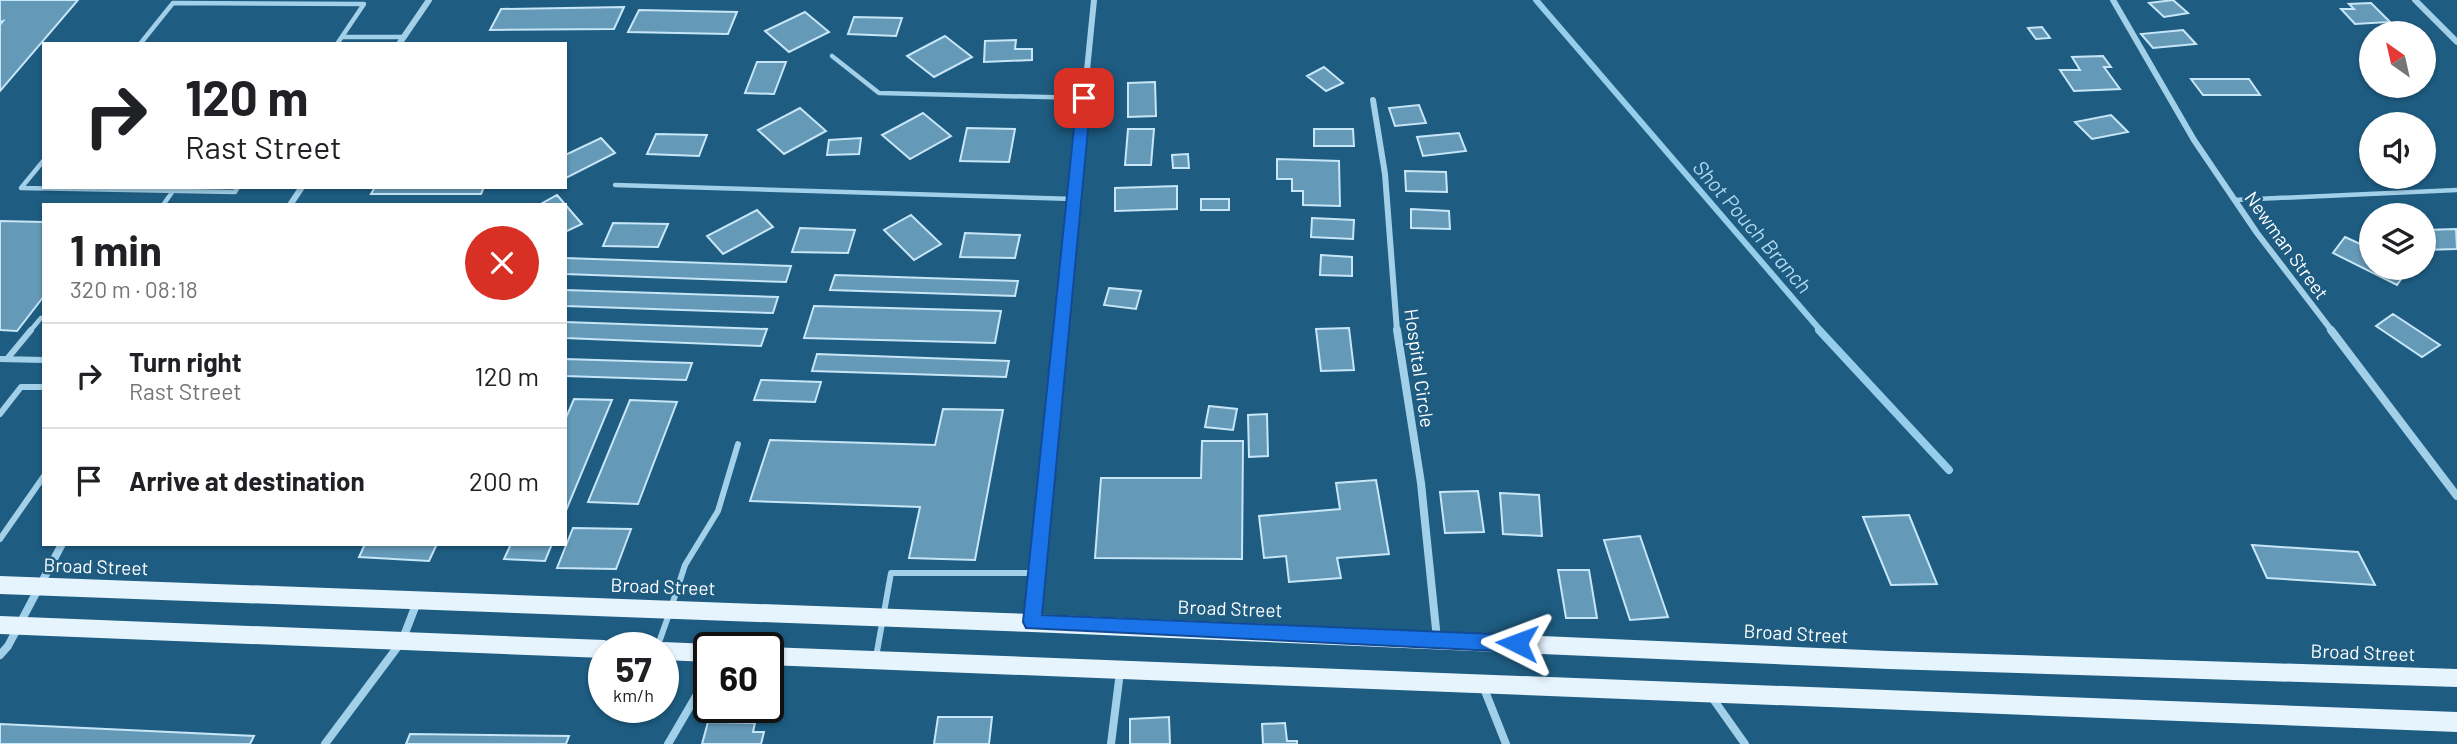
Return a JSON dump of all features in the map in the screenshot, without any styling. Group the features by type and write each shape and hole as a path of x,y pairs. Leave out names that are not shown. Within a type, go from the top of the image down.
{"main road":[{"name":"Broad Street","path":"0,585 1032,622 1889,660 2457,678"},
{"path":"9,626 588,648"},
{"path":"784,657 1711,695 2457,722"}],"street":[{"path":"400,42 429,0"},
{"path":"1032,622 1094,0"},
{"name":"Newman Street","path":"2113,0 2194,140 2234,200 2457,496"},
{"path":"2415,0 2457,43"},
{"name":"Hospital Circle","path":"1373,100 1385,174 1398,348 1420,483 1437,640"},
{"path":"0,655 9,626 40,586 61,546"},
{"path":"325,744 402,641 418,599"},
{"path":"1111,744 1121,670"},
{"path":"1483,685 1506,744"},
{"path":"1711,695 1745,744"},
{"path":"668,744 693,701"}],"lane":[{"path":"142,42 173,3 364,4 338,42"},
{"path":"342,37 404,37"},
{"path":"832,56 879,93 1084,98"},
{"path":"42,162 21,188 42,188"},
{"path":"615,185 1074,200"},
{"path":"72,189 235,192 237,189"},
{"path":"2234,200 2457,190"},
{"path":"164,203 173,191"},
{"path":"8,359 41,318"},
{"path":"0,359 42,360"},
{"path":"0,414 21,387 42,387"},
{"path":"662,632 685,565 718,511 738,444"},
{"path":"0,539 42,479"},
{"path":"876,660 891,573 1038,573"}],"building":[{"path":"0,0 78,0 0,91 0,25 3,21 0,22"},
{"path":"2173,0 2188,13 2164,17 2149,3"},
{"path":"2371,3 2389,21 2359,21 2359,24 2355,24 2341,9 2354,9 2349,4"},
{"path":"624,7 614,29 490,30 501,9"},
{"path":"639,10 737,12 728,34 628,32"},
{"path":"805,12 829,32 789,52 765,31"},
{"path":"854,17 902,18 896,36 848,34"},
{"path":"2042,27 2050,38 2036,39 2028,28"},
{"path":"2183,30 2196,44 2153,48 2141,34"},
{"path":"945,36 972,57 934,77 907,56"},
{"path":"1016,40 1015,49 1032,49 1032,60 984,62 985,41"},
{"path":"2103,56 2111,67 2104,67 2120,89 2074,91 2060,70 2080,70 2072,57"},
{"path":"757,62 786,62 774,94 745,93"},
{"path":"1324,67 1343,83 1326,91 1307,76"},
{"path":"2191,79 2249,79 2260,95 2203,95"},
{"path":"1155,82 1156,116 1128,117 1128,83"},
{"path":"1419,105 1426,123 1395,126 1389,108"},
{"path":"800,108 826,131 784,154 758,130"},
{"path":"923,113 951,136 910,159 882,135"},
{"path":"2111,115 2128,132 2092,139 2075,122"},
{"path":"967,128 1015,129 1009,162 960,161"},
{"path":"1128,129 1154,129 1151,165 1125,165"},
{"path":"1314,129 1353,129 1354,146 1314,146"},
{"path":"1459,133 1466,151 1423,156 1417,137"},
{"path":"656,134 707,135 699,156 647,154"},
{"path":"601,138 615,153 567,177 567,154"},
{"path":"861,138 859,154 827,155 829,140"},
{"path":"1188,154 1189,168 1173,168 1172,155"},
{"path":"1277,159 1339,161 1340,206 1303,205 1303,191 1292,191 1292,179 1277,179"},
{"path":"1405,171 1446,172 1447,192 1406,191"},
{"path":"1177,186 1177,209 1115,211 1115,188"},
{"path":"374,189 483,189 481,194 371,194"},
{"path":"557,195 564,203 543,203"},
{"path":"1201,199 1229,199 1229,210 1201,210"},
{"path":"567,207 582,224 567,231"},
{"path":"1411,209 1449,211 1450,229 1411,228"},
{"path":"757,210 773,227 723,254 707,236"},
{"path":"911,215 941,244 914,260 884,230"},
{"path":"1312,218 1354,220 1353,239 1311,237"},
{"path":"0,221 42,222 42,299 17,331 0,330"},
{"path":"613,223 668,224 658,247 603,246"},
{"path":"800,228 855,230 848,253 792,252"},
{"path":"2456,229 2457,249 2436,250 2436,230"},
{"path":"965,233 1020,235 1015,258 960,257"},
{"path":"2345,237 2359,243 2359,266 2333,253"},
{"path":"1321,255 1352,257 1352,276 1320,275"},
{"path":"567,258 791,266 786,282 567,274"},
{"path":"835,275 1018,281 1015,296 830,290"},
{"path":"2387,280 2401,280 2397,285"},
{"path":"1109,288 1141,291 1136,309 1104,305"},
{"path":"567,290 778,297 773,313 567,306"},
{"path":"814,306 1001,311 995,343 804,338"},
{"path":"2393,314 2440,345 2422,357 2376,326"},
{"path":"567,322 767,329 761,346 567,338"},
{"path":"1349,328 1354,370 1321,371 1316,329"},
{"path":"817,354 1009,361 1006,377 812,371"},
{"path":"567,359 692,363 686,380 567,376"},
{"path":"761,380 821,382 815,402 754,400"},
{"path":"574,399 612,400 567,508 567,415"},
{"path":"630,400 677,402 638,504 588,502"},
{"path":"1209,406 1237,409 1233,430 1205,427"},
{"path":"943,409 1003,410 975,560 909,558 920,507 750,501 770,440 935,445"},
{"path":"1267,414 1268,456 1249,457 1248,415"},
{"path":"1202,441 1243,441 1242,559 1095,558 1101,478 1201,478"},
{"path":"1376,480 1389,554 1337,558 1341,578 1289,582 1286,556 1264,558 1259,516 1340,509 1336,483"},
{"path":"1478,491 1484,532 1445,533 1440,492"},
{"path":"1500,493 1539,495 1542,536 1503,534"},
{"path":"1909,515 1937,584 1891,585 1863,517"},
{"path":"573,528 631,529 616,569 557,568"},
{"path":"1640,536 1668,617 1630,620 1604,540"},
{"path":"2252,545 2358,552 2375,585 2267,578"},
{"path":"364,546 436,546 429,561 359,557"},
{"path":"510,546 551,546 545,561 504,559"},
{"path":"1558,570 1589,570 1597,618 1566,618"},
{"path":"938,717 992,717 989,744 934,744"},
{"path":"1169,717 1170,744 1130,744 1130,719"},
{"path":"708,723 755,723 753,732 764,732 761,744 702,744"},
{"path":"1285,723 1287,741 1297,741 1297,744 1263,744 1262,724"},
{"path":"0,724 254,736 250,744 0,744"},
{"path":"410,734 569,736 566,744 406,744"}],"waterway":[{"name":"Shot Pouch Branch","path":"1536,0 1821,331"},
{"name":"Shot Pouch Branch","path":"1819,330 1949,470"}],"route":[{"path":"1084,98 1032,622 1517,643"}]}
